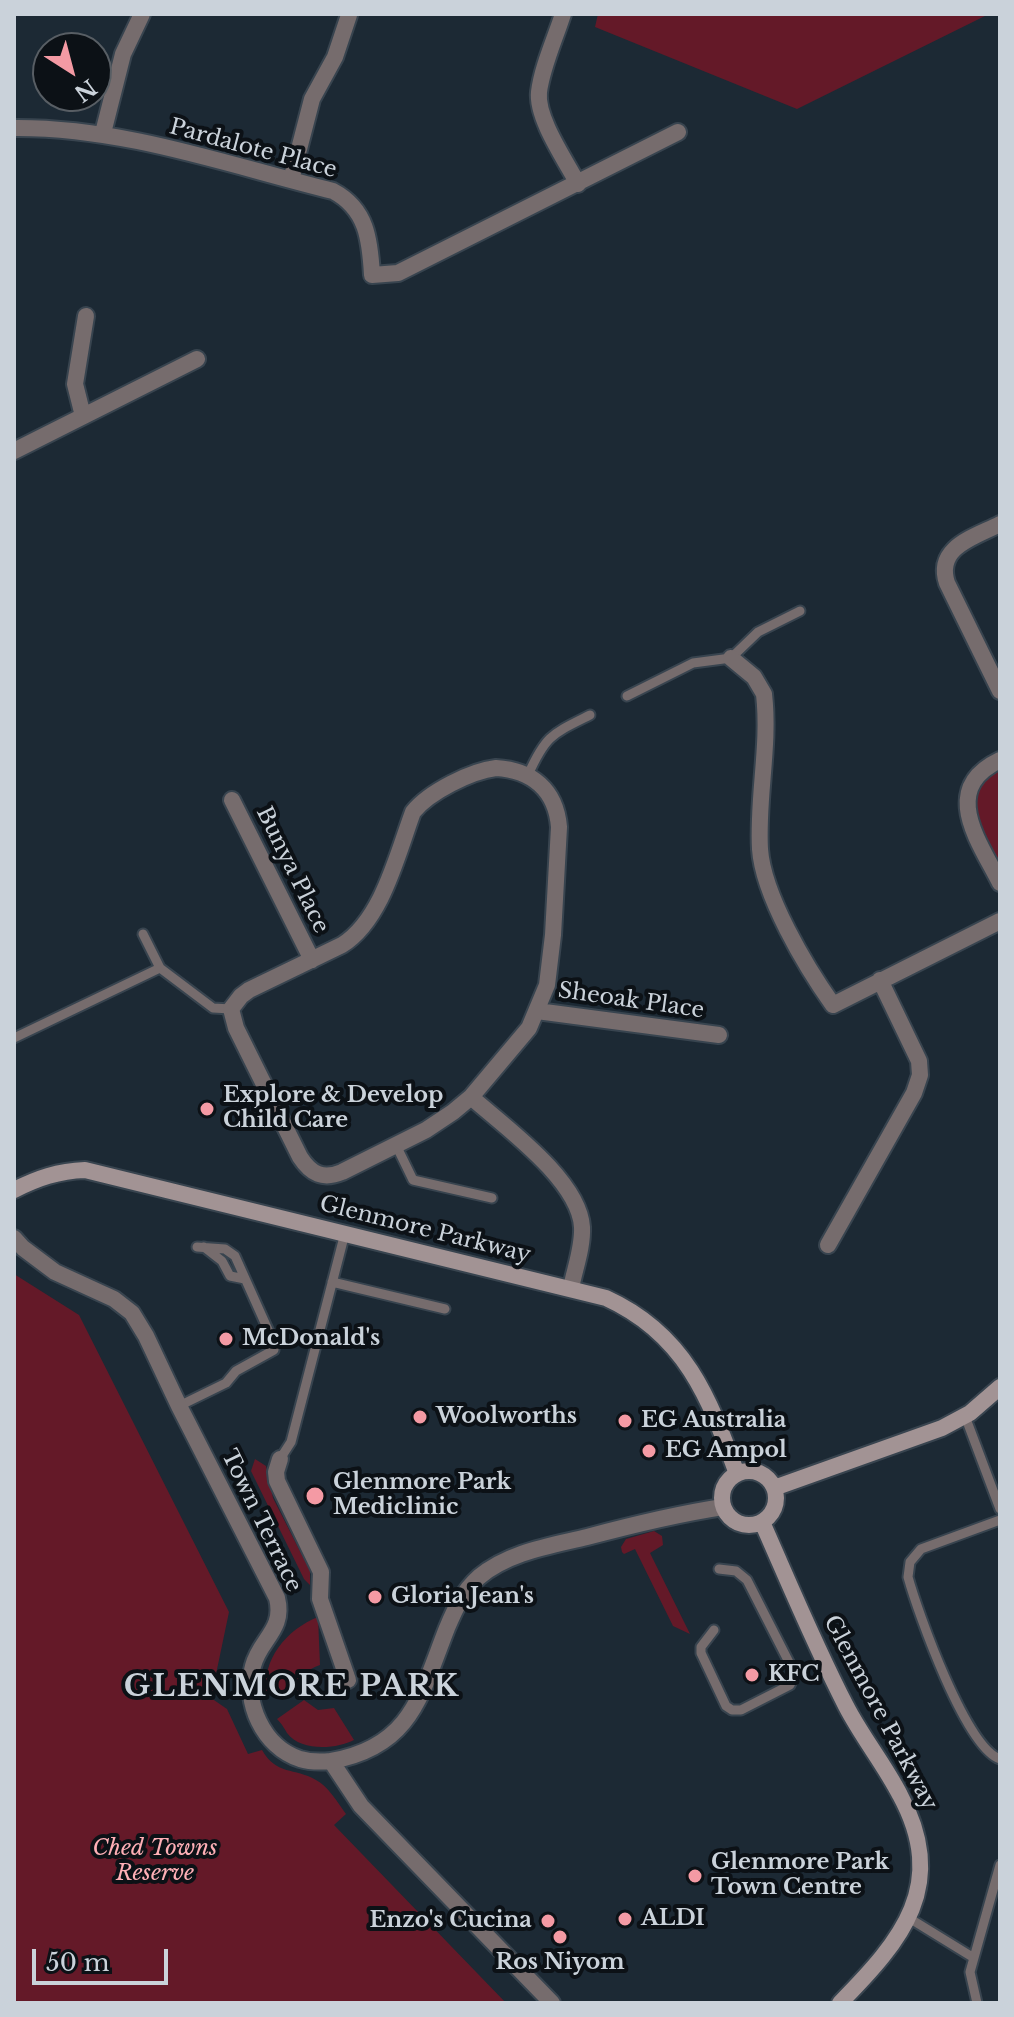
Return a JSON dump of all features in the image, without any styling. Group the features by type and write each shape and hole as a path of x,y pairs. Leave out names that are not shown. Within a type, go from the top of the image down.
{"main road":[{"name":"Glenmore Parkway","path":"14,1190 43,1176 85,1170 571,1288 617,1303 643,1318 669,1341 700,1384 737,1474"},
{"path":"774,1488 942,1428 965,1416 1000,1387"},
{"path":"755,1471 764,1475 774,1488 776,1500 773,1510 762,1522 743,1524 730,1517 723,1507 726,1483 737,1474 755,1471"},
{"name":"Glenmore Parkway","path":"762,1522 846,1705 913,1822 920,1856 920,1880 909,1918 883,1958 840,2003"}],"street":[{"path":"103,133 123,54 142,14"},
{"path":"563,14 540,86 539,102 578,184"},
{"path":"291,180 312,99 335,57 349,15"},
{"name":"Pardalote Place","path":"14,128 58,128 103,133 333,191 354,205 367,228 372,275 398,273 678,132"},
{"path":"83,416 75,384 86,316"},
{"path":"14,451 197,359"},
{"path":"1000,524 956,547 948,555 944,567 947,583 1000,691"},
{"path":"731,658 754,677 764,694 760,840 764,874 814,978 833,1005 1000,921"},
{"path":"1000,760 978,775 966,805 970,822 1000,883"},
{"path":"489,768 517,770 528,775 550,795 557,811 559,827 553,935 547,985 537,1011 520,1040 471,1097 440,1122 331,1176 312,1172 300,1157 236,1028 231,1009 249,990 342,945 363,929 380,898 413,812 425,799 489,768"},
{"name":"Bunya Place","path":"232,800 312,960"},
{"path":"828,1245 914,1093 920,1075 916,1053 880,980"},
{"name":"Sheoak Place","path":"537,1011 719,1035"},
{"path":"471,1097 554,1173 573,1196 581,1218 582,1234 571,1288"},
{"name":"Town Terrace","path":"14,1238 48,1268 114,1299 132,1313 146,1336 277,1598 278,1622 257,1655 251,1674 251,1696 258,1720 273,1742 288,1753 308,1761 331,1761"},
{"path":"280,1459 277,1481 321,1572 320,1599 348,1680"},
{"path":"552,2003 361,1806 331,1761 350,1757 378,1743 410,1717 424,1692 460,1600 486,1572 527,1552 675,1515 723,1507"}],"lane":[{"path":"627,696 693,663 731,658 758,632 800,611"},
{"path":"528,775 549,736 590,715"},
{"path":"143,934 160,968 213,1008 231,1009"},
{"path":"14,1038 160,968"},
{"path":"396,1145 413,1180 492,1198"},
{"path":"280,1459 291,1442 345,1233"},
{"path":"179,1406 226,1383 236,1371 274,1350 274,1343 235,1256 225,1249 200,1247"},
{"path":"332,1282 445,1309"},
{"path":"965,1416 1000,1509"},
{"path":"1000,1520 921,1549 910,1562 908,1577 950,1691 988,1752 1000,1759"},
{"path":"714,1630 701,1647 701,1653 726,1706 741,1710 790,1685 795,1674 747,1580 736,1571 719,1569"},
{"path":"977,2003 969,1977 1000,1865"},
{"path":"484,1931 506,1917"},
{"path":"909,1918 974,1958"}],"green space":[{"path":"598,14 989,14 797,109 595,27"},
{"path":"1000,767 1000,868 978,823 974,795 991,771"},
{"name":"Ched Towns Reserve","path":"14,1274 79,1315 229,1612 211,1698 227,1709 248,1754 262,1750 274,1764 308,1776 325,1786 346,1814 334,1825 506,2003 14,2003"},
{"path":"255,1459 266,1466 273,1498 310,1571 310,1585 304,1579 251,1471"},
{"path":"654,1531 662,1536 663,1545 650,1553 690,1634 673,1626 635,1549 622,1552 621,1547 626,1539"},
{"path":"318,1617 320,1665 306,1674 300,1690 266,1695 268,1669 278,1647 296,1630"},
{"path":"304,1700 318,1710 334,1708 354,1740 319,1747 293,1739 277,1719"}],"place":[{"name":"Explore & Develop Child Care","path":"207,1109"},
{"name":"McDonald's","path":"226,1339"},
{"name":"Woolworths","path":"420,1417"},
{"name":"EG Australia","path":"625,1421"},
{"name":"EG Ampol","path":"649,1451"},
{"name":"Glenmore Park Mediclinic","path":"315,1496"},
{"name":"Gloria Jean's","path":"375,1597"},
{"name":"KFC","path":"752,1675"},
{"name":"Glenmore Park Town Centre","path":"695,1876"},
{"name":"ALDI","path":"625,1919"},
{"name":"Enzo's Cucina","path":"548,1921"},
{"name":"Ros Niyom","path":"560,1937"}],"district":[{"name":"GLENMORE PARK","path":"292,1688"}]}
